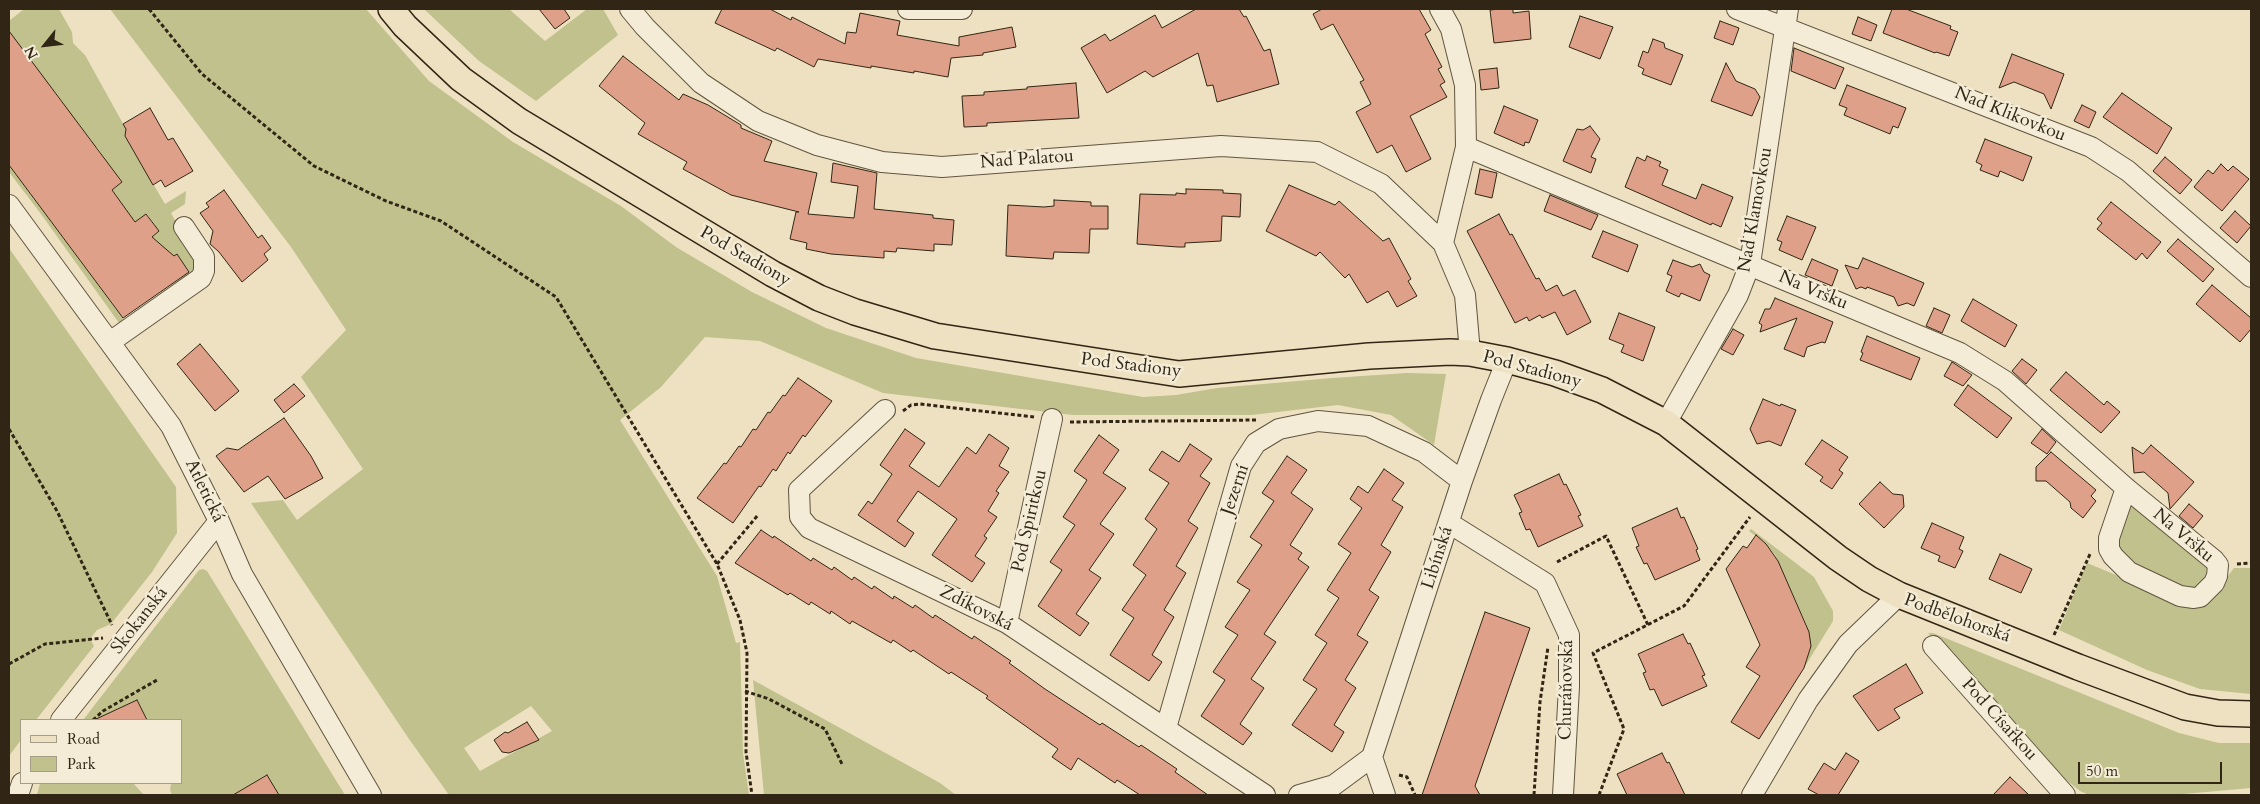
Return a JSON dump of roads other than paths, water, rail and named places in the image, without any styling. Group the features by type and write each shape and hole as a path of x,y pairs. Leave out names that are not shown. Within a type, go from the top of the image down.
{"main road":[{"name":"Pod Stadiony","path":"391,9 405,26 461,79 519,121 773,274 819,298 881,322 952,339 1179,374 1369,356 1470,353 1507,360 1555,373 1602,390 1666,424 1838,558 1869,579 1899,595"},
{"name":"Podbělohorská","path":"1899,595 2078,667 2185,706 2218,712 2251,714"}],"street":[{"name":"Nad Palatou","path":"630,9 701,84 758,121 817,144 882,162 942,167 1221,146 1316,152 1381,184 1443,243"},
{"path":"908,9 962,9"},
{"path":"1440,9 1451,29 1465,85 1466,147 1443,243 1465,295 1470,353"},
{"name":"Nad Klikovkou","path":"1737,9 1787,19 2091,148 2128,171 2251,277"},
{"name":"Nad Klamovkou","path":"1666,424 1738,295 1750,264 1787,19"},
{"name":"Na Vršku","path":"1466,147 1960,352 2005,381 2126,488 2218,565 2214,584 2200,597 2180,596 2130,572 2113,556 2109,549 2109,538 2126,488"},
{"name":"Atletická","path":"9,205 175,433 219,521 242,574 371,795"},
{"path":"110,342 201,278 204,271 204,257 184,227"},
{"name":"Libínská","path":"1372,757 1462,481 1507,360"},
{"name":"Zdíkovská","path":"891,413 799,490 800,517 809,528 1007,623 1265,795"},
{"name":"Pod Spiritkou","path":"1007,623 1052,419"},
{"name":"Jezerní","path":"1166,728 1241,466 1256,443 1279,429 1318,421 1368,426 1424,452 1462,481"},
{"name":"Skokanská","path":"62,719 219,521"},
{"name":"Churáňovská","path":"1449,524 1545,583 1569,635 1570,687 1564,795"},
{"name":"Podbělohorská","path":"1752,795 1808,700 1848,644 1899,595"},
{"name":"Pod Císařkou","path":"1932,646 2065,795"},
{"path":"1299,795 1334,785 1372,757 1385,795"}]}
